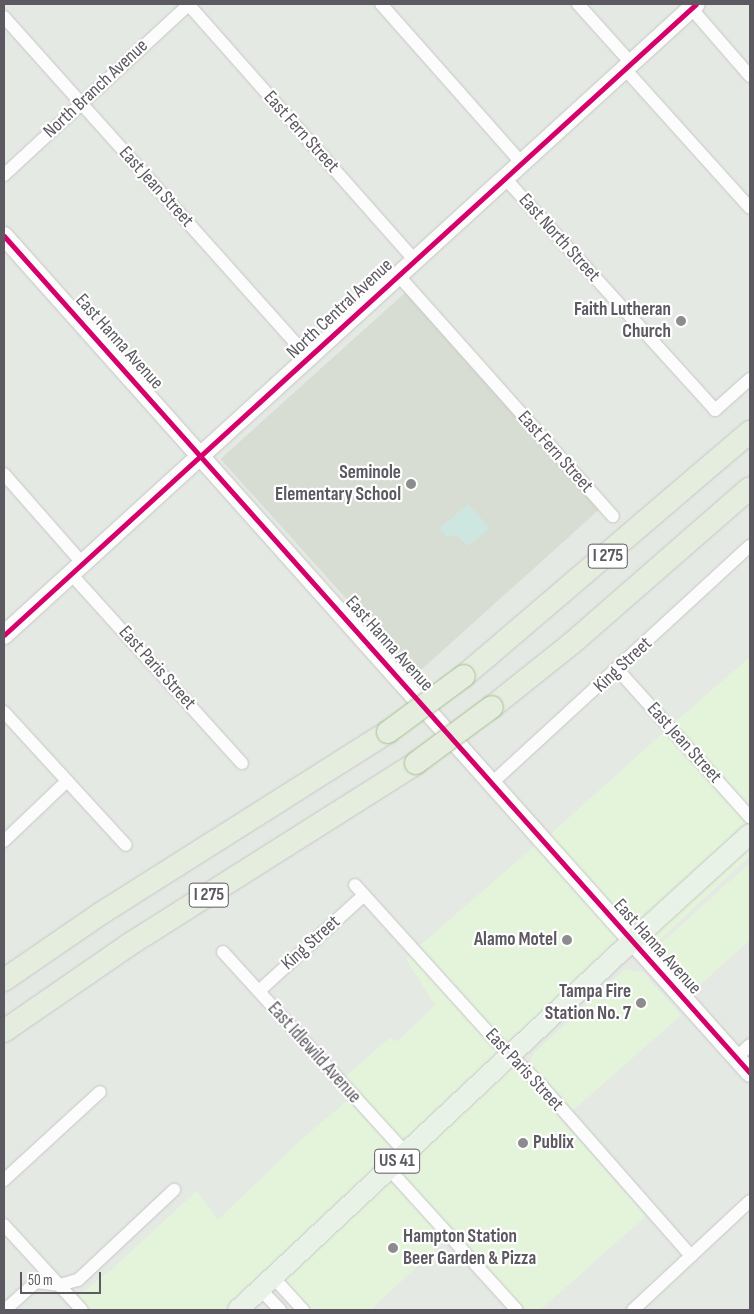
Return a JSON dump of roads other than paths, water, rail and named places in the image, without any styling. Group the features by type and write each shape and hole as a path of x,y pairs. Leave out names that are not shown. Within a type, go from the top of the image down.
{"highway":[{"name":"I 275","path":"4,980 100,914 388,732 464,676 750,432"},
{"name":"I 275","path":"4,1031 135,941 416,763 492,707 571,644 750,488"}],"main road":[{"name":"US 41","path":"238,1310 632,941 750,834"}],"street":[{"name":"North Branch Avenue","path":"4,175 188,4"},
{"name":"East Fern Street","path":"188,4 414,259"},
{"path":"381,4 520,161"},
{"path":"578,4 627,66 750,208"},
{"path":"693,6 750,76"},
{"name":"North Central Avenue","path":"4,635 309,358 503,176 693,6"},
{"name":"East Jean Street","path":"4,17 309,358"},
{"name":"East North Street","path":"503,176 715,410 750,379"},
{"name":"East Hanna Avenue","path":"4,236 493,782 750,1074"},
{"name":"East Fern Street","path":"398,275 613,516"},
{"name":"East Paris Street","path":"4,474 77,569 242,763"},
{"name":"King Street","path":"493,782 618,670 750,546"},
{"name":"East Jean Street","path":"618,670 750,817"},
{"path":"4,712 126,845"},
{"path":"4,841 67,781"},
{"name":"East Paris Street","path":"355,885 511,1054 691,1256"},
{"name":"King Street","path":"259,991 364,895"},
{"name":"East Idlewild Avenue","path":"223,952 406,1153"},
{"path":"736,1058 750,1045"},
{"path":"4,1180 100,1092"},
{"path":"389,1169 516,1310"},
{"path":"5,1310 36,1282 60,1285 78,1280 174,1190"},
{"path":"633,1310 750,1201"},
{"path":"4,1226 82,1310"},
{"path":"267,1283 280,1310"},
{"path":"267,1283 303,1310"}],"place":[{"name":"Faith Lutheran Church","path":"681,321"},
{"name":"Seminole Elementary School","path":"411,484"},
{"name":"Alamo Motel","path":"567,940"},
{"name":"Tampa Fire Station No. 7","path":"641,1003"},
{"name":"Publix","path":"523,1143"},
{"name":"Hampton Station Beer Garden & Pizza","path":"393,1248"}]}
